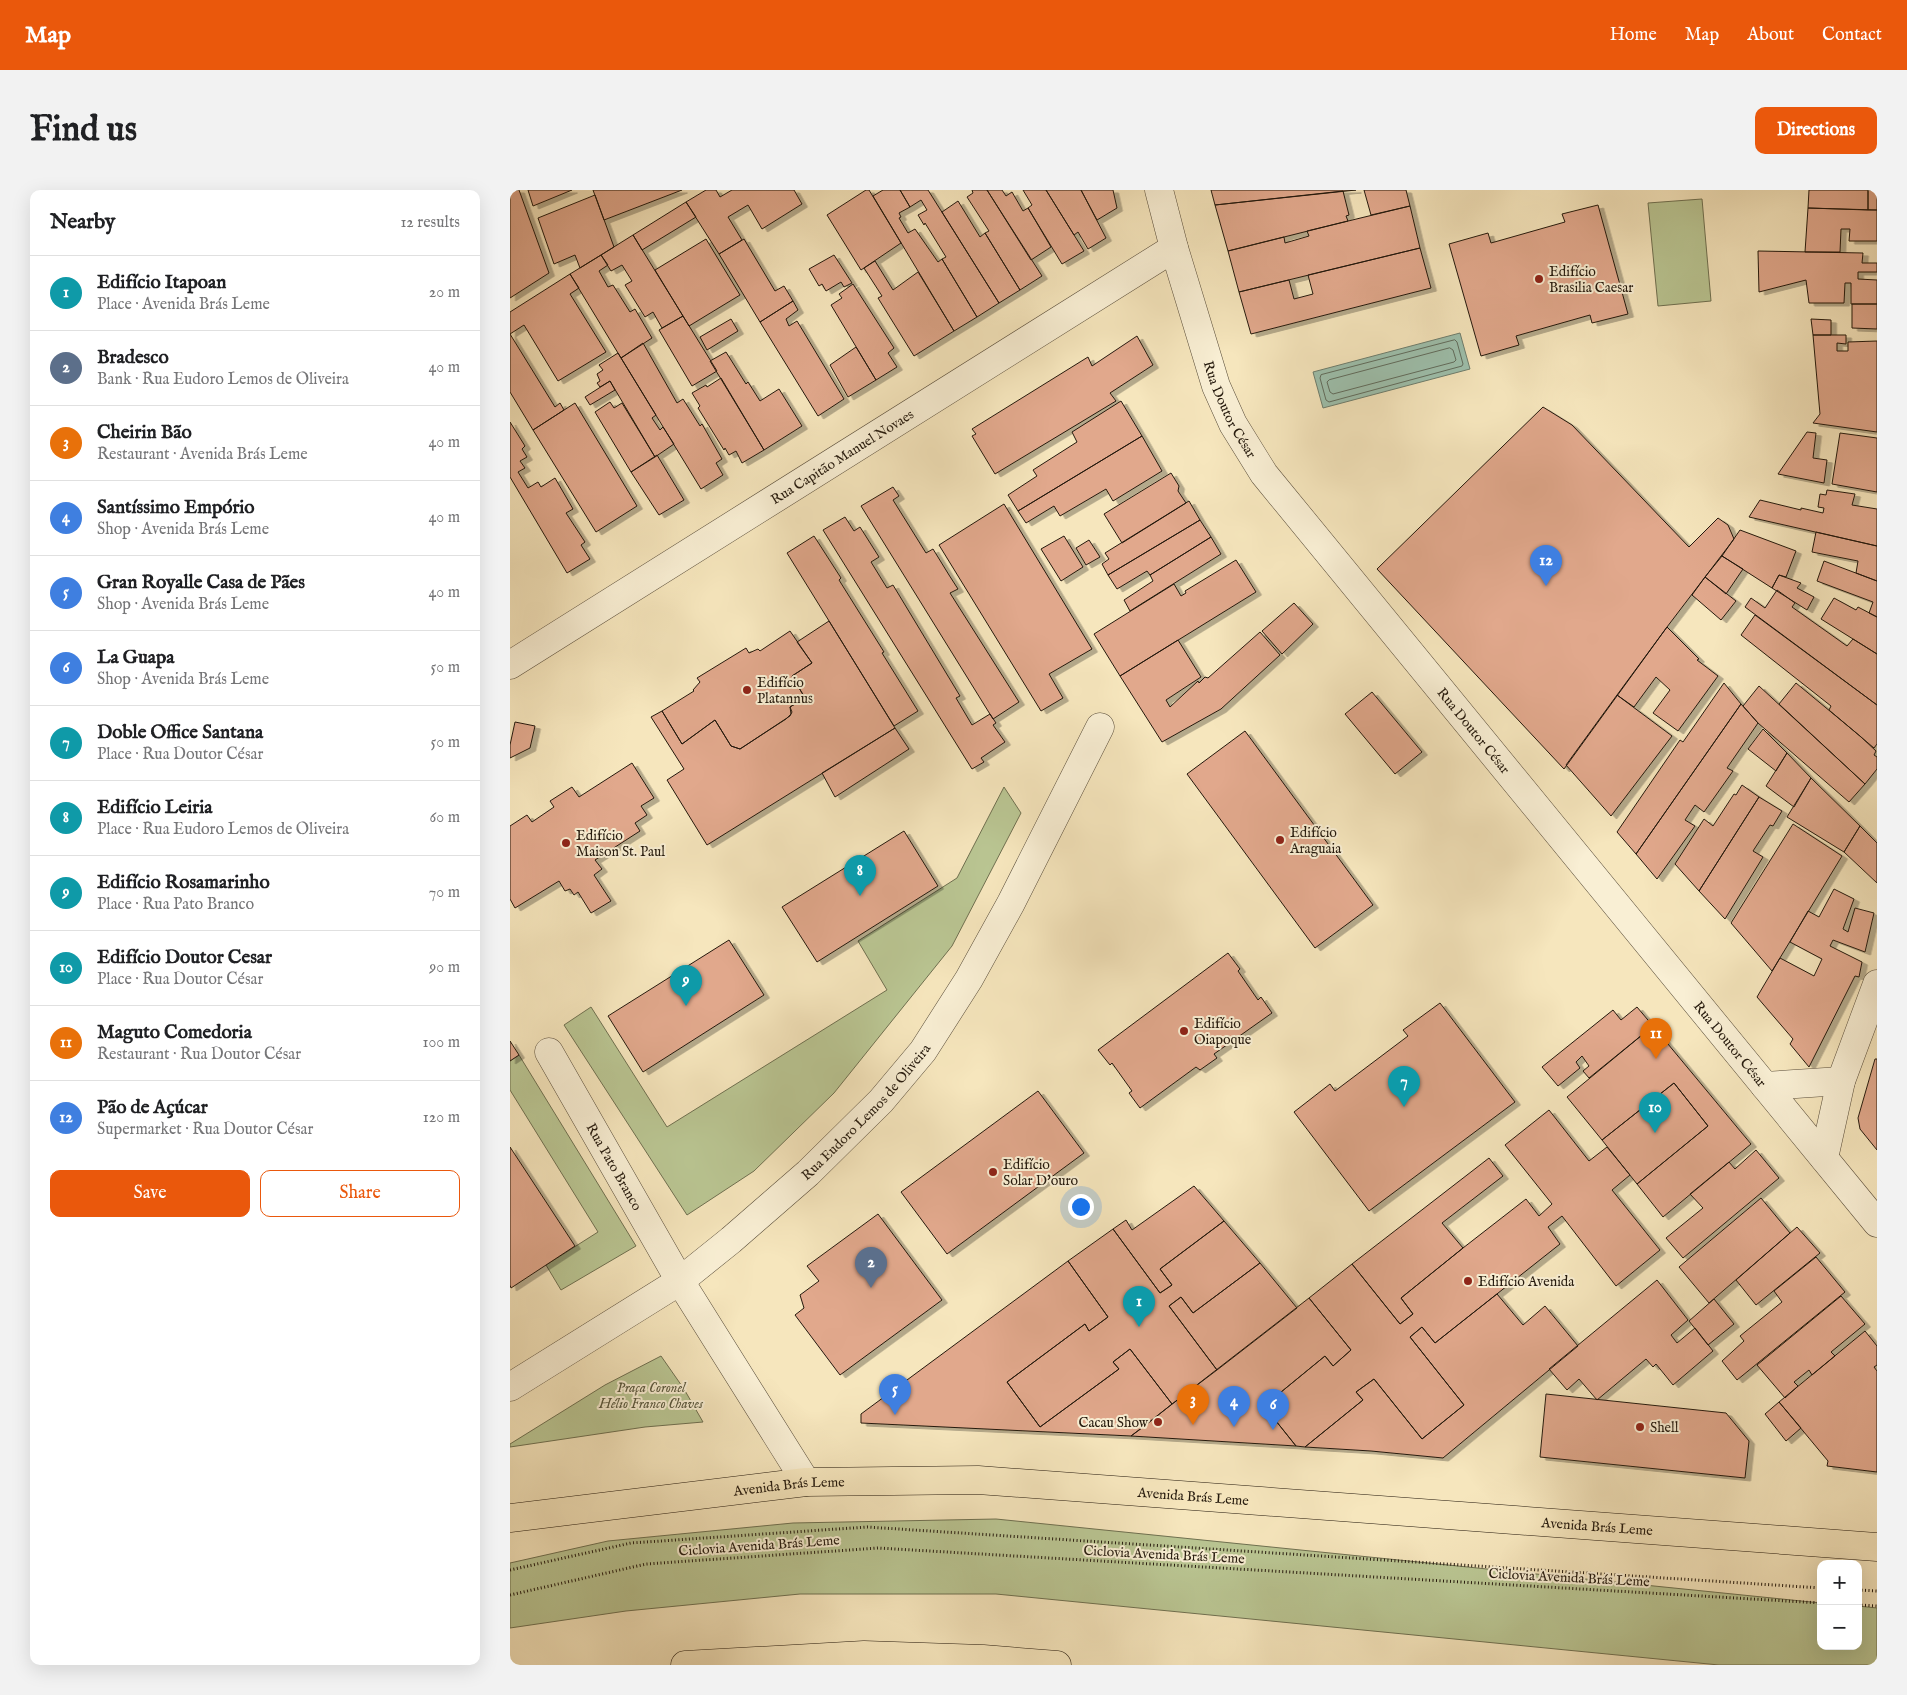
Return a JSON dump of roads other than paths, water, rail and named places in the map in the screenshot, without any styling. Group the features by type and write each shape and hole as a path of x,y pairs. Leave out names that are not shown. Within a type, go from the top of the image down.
{"main road":[{"name":"Avenida Brás Leme","path":"510,1518 806,1482 978,1480 1877,1546"},
{"path":"686,1665 864,1655 983,1659 1057,1665"}],"street":[{"name":"Rua Doutor César","path":"1159,190 1174,248 1216,386 1232,424 1264,474 1877,1223"},
{"name":"Rua Capitão Manuel Novaes","path":"510,665 1174,248"},
{"name":"Rua Eudoro Lemos de Oliveira","path":"510,1387 680,1281 731,1240 808,1173 881,1101 923,1051 969,979 1100,727"},
{"path":"1824,1158 1841,1082 1877,984"},
{"name":"Rua Pato Branco","path":"549,1052 680,1281"},
{"path":"1765,1086 1841,1082"},
{"path":"680,1281 806,1482"}],"water":[{"path":"1460,333 1470,369 1323,408 1313,372"}],"place":[{"name":"Edifício Brasilia Caesar","path":"1539,279"},
{"name":"Pão de Açúcar","path":"1546,586"},
{"name":"Edifício Platannus","path":"747,690"},
{"name":"Edifício Araguaia","path":"1280,840"},
{"name":"Edifício Maison St. Paul","path":"566,843"},
{"name":"Edifício Leiria","path":"860,896"},
{"name":"Edifício Rosamarinho","path":"686,1006"},
{"name":"Edifício Oiapoque","path":"1184,1031"},
{"name":"Maguto Comedoria","path":"1656,1059"},
{"name":"Doble Office Santana","path":"1404,1107"},
{"name":"Edifício Doutor Cesar","path":"1655,1133"},
{"name":"Edifício Solar D'ouro","path":"993,1172"},
{"name":"Edifício Avenida","path":"1468,1281"},
{"name":"Bradesco","path":"871,1288"},
{"name":"Edifício Itapoan","path":"1139,1327"},
{"name":"Gran Royalle Casa de Pães","path":"895,1415"},
{"name":"Cacau Show","path":"1158,1422"},
{"name":"Cheirin Bão","path":"1193,1425"},
{"name":"Santíssimo Empório","path":"1234,1427"},
{"name":"Shell","path":"1640,1427"},
{"name":"La Guapa","path":"1273,1430"}],"park label":[{"name":"Praça Coronel Hélio Franco Chaves","path":"651,1396"}]}
